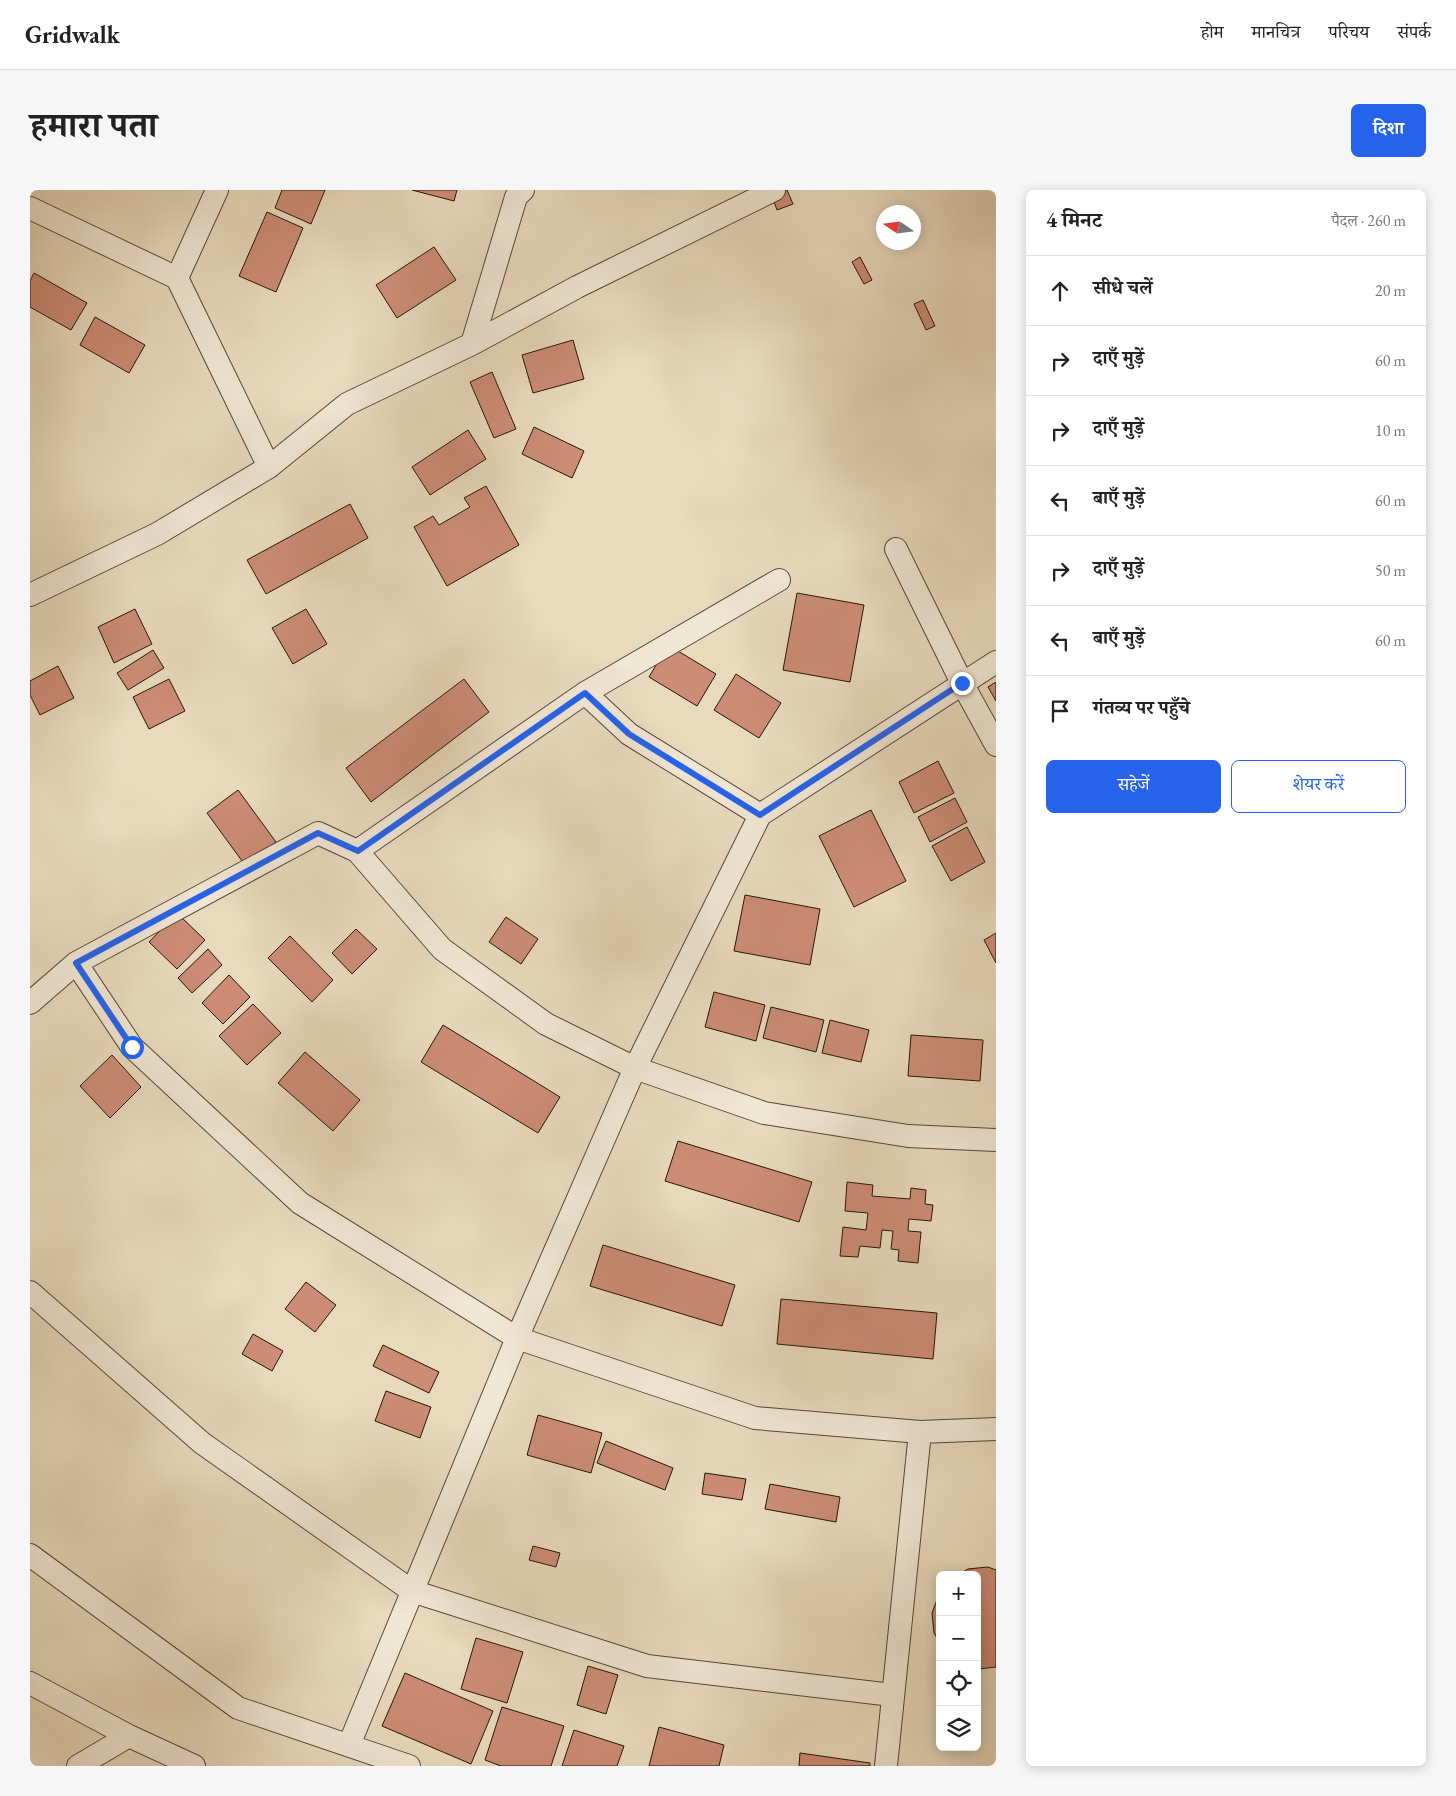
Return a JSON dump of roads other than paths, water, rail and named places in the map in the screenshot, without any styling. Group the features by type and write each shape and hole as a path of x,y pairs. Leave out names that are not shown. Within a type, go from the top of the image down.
{"street":[{"path":"177,278 217,190"},
{"path":"472,344 516,198 523,190"},
{"path":"30,595 157,534 270,467 347,404 472,344 577,287 774,190"},
{"path":"30,208 177,278 270,467"},
{"path":"896,549 962,683 996,745"},
{"path":"358,851 585,693 779,580"},
{"path":"349,1745 516,1338 635,1068 760,815 996,662"},
{"path":"585,693 629,734 760,815"},
{"path":"30,1002 76,963 318,833 358,851 442,949 546,1024 635,1068 764,1113 908,1136 996,1140"},
{"path":"76,963 132,1047 300,1203 516,1338 755,1418 920,1432 996,1429"},
{"path":"30,1292 202,1443 412,1591 647,1666 892,1695"},
{"path":"886,1766 920,1432"},
{"path":"30,1555 238,1708 409,1766"},
{"path":"30,1683 128,1736 194,1766"},
{"path":"78,1766 128,1736"}]}
